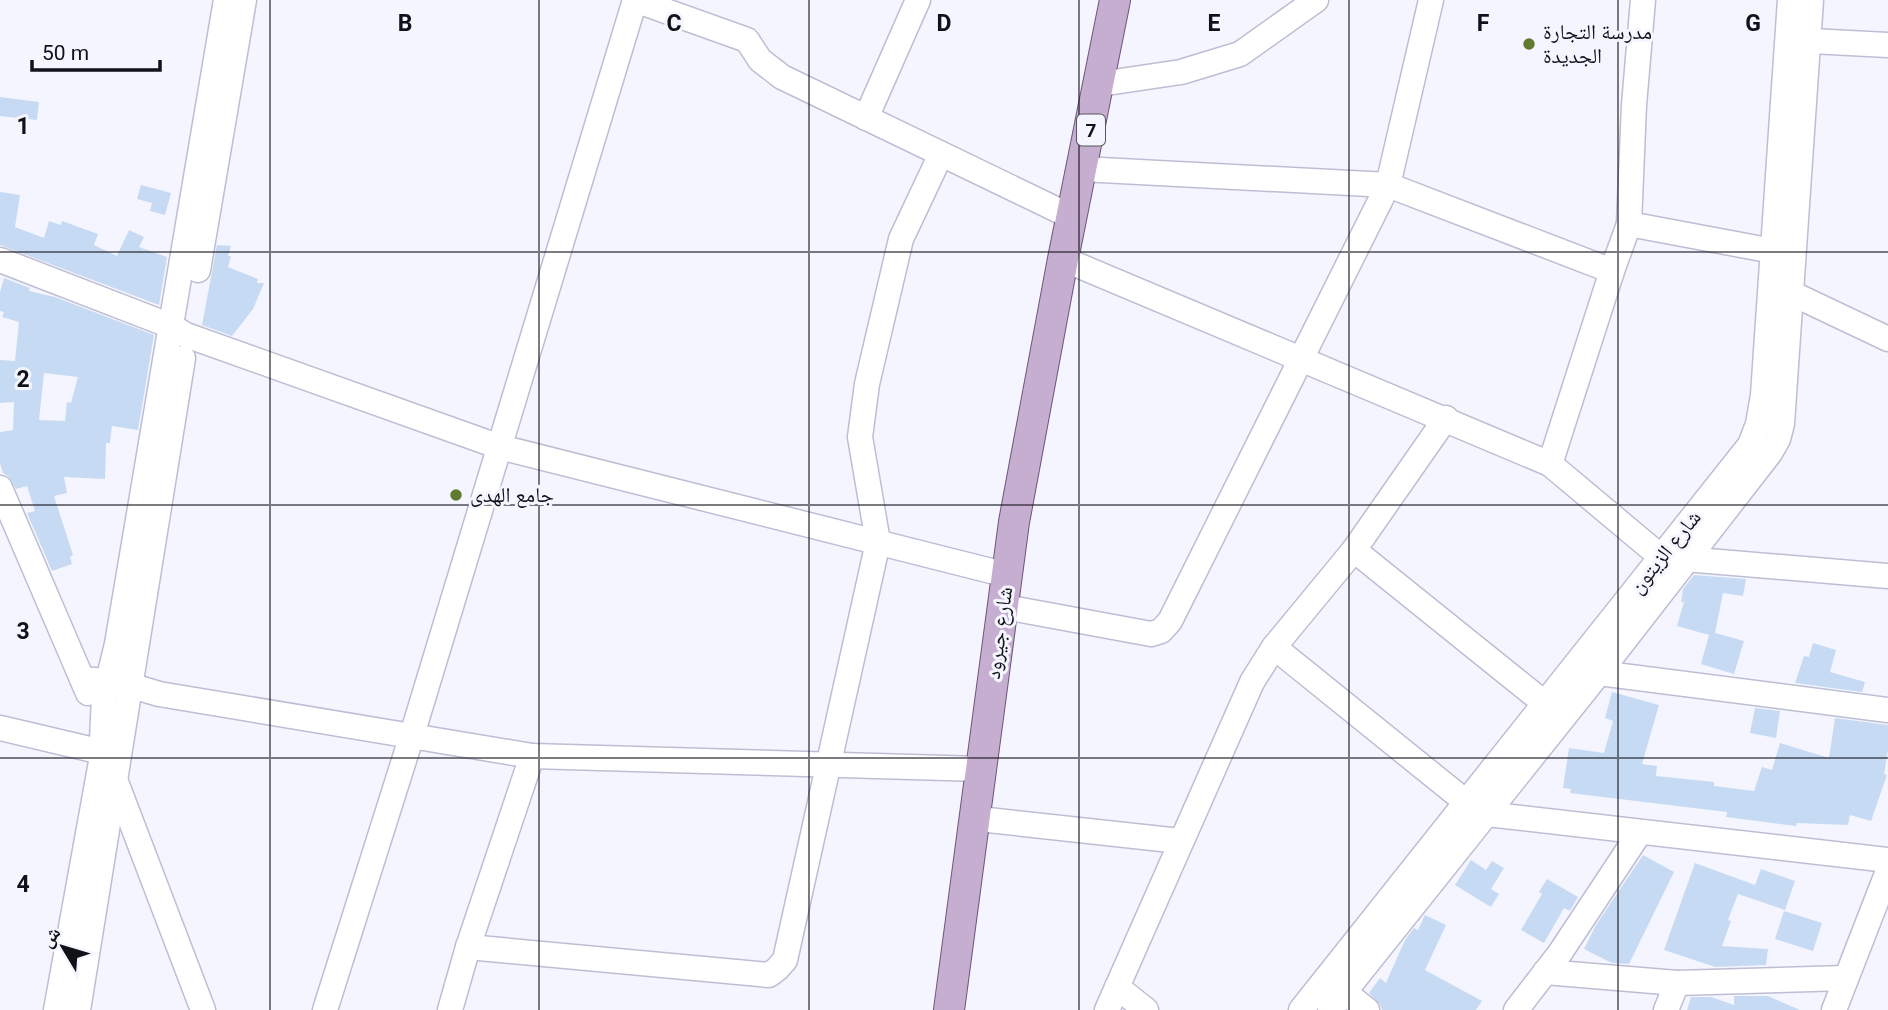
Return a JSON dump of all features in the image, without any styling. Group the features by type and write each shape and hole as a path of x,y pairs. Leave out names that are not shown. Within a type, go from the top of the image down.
{"main road":[{"name":"شارع جيرود","path":"949,1010 1014,522 1115,0"},
{"name":"شارع جيرود","path":"962,1010 1063,259"}],"street":[{"path":"179,331 226,0"},
{"path":"78,1010 115,778 113,727 118,683 117,644 244,0"},
{"path":"325,1010 412,735 635,0 747,40 760,60 782,77 1072,217"},
{"path":"866,118 918,0"},
{"path":"1100,84 1181,72 1240,54 1316,0"},
{"path":"1016,609 1152,634 1161,631 1170,621 1388,185 1431,0"},
{"path":"1550,464 1629,224 1634,105 1643,0"},
{"name":"شارع الزيتون","path":"1337,1001 1688,560 1778,439 1782,424 1791,293 1798,40 1790,0"},
{"name":"شارع الزيتون","path":"1301,1010 1750,445 1758,424 1763,395 1773,251 1798,40 1811,0"},
{"path":"1798,40 1888,45"},
{"path":"468,947 769,975 785,960 826,766 878,542 860,437 867,384 901,239 941,154"},
{"path":"1082,169 1388,185 1612,271"},
{"path":"1629,224 1773,251"},
{"path":"1063,259 1550,464 1661,557 1888,576"},
{"path":"0,260 179,331 500,446 1007,575"},
{"path":"1791,293 1888,339"},
{"path":"1107,1010 1252,682 1274,647 1354,550 1446,418"},
{"path":"0,488 82,680 113,727"},
{"path":"1354,550 1544,702"},
{"path":"1274,647 1466,802 1487,814 1888,860"},
{"path":"1599,673 1888,710"},
{"path":"82,680 118,683 159,694 532,756 981,769"},
{"path":"56,1010 102,752 113,727"},
{"path":"0,728 102,752"},
{"path":"450,1010 468,947 532,756"},
{"path":"115,778 203,1010"},
{"path":"988,820 1180,841"},
{"path":"1516,1010 1640,832"},
{"path":"1834,1010 1888,872"},
{"path":"1545,972 1677,984 1846,978"},
{"path":"1666,1010 1677,984"},
{"path":"1117,987 1146,1010"},
{"path":"1337,1001 1367,1010"}],"building":[{"path":"0,97 39,102 37,120 0,116"},
{"path":"141,185 171,193 165,215 150,211 152,203 137,199"},
{"path":"0,192 20,195 15,227 44,238 49,221 61,225 62,221 98,234 94,245 117,256 129,230 144,237 139,247 167,257 159,305 0,245"},
{"path":"217,245 231,246 228,267 258,279 257,283 264,283 253,309 232,336 202,325"},
{"path":"4,278 30,288 29,291 55,297 154,335 138,430 112,426 110,443 106,443 105,479 64,477 67,493 54,496 73,555 70,557 72,564 52,571 27,513 35,511 27,486 16,489 9,477 3,473 0,464 0,432 13,430 14,402 0,403 0,360 15,361 19,322 2,317 4,312 0,311 0,292","holes":["44,373 78,377 71,403 67,402 65,421 39,420"]},
{"path":"1694,575 1746,579 1743,596 1723,593 1715,633 1744,641 1734,674 1701,664 1709,635 1677,626 1684,602 1681,602 1683,589"},
{"path":"1813,643 1836,650 1830,672 1865,682 1862,692 1795,683 1804,656 1809,657"},
{"path":"1612,692 1659,705 1642,764 1657,766 1656,776 1714,782 1714,786 1754,791 1762,767 1772,770 1780,743 1829,758 1835,718 1888,725 1884,774 1887,775 1871,821 1850,815 1848,825 1797,823 1796,826 1726,817 1727,812 1570,793 1571,789 1563,788 1569,748 1604,753 1613,721 1605,718"},
{"path":"1755,708 1780,711 1776,738 1750,733"},
{"path":"1643,855 1674,872 1629,964 1612,963 1584,949 1596,925"},
{"path":"1471,860 1486,870 1492,861 1504,868 1491,889 1499,894 1491,907 1455,885"},
{"path":"1695,863 1755,885 1761,869 1795,881 1785,910 1738,894 1728,920 1731,921 1722,946 1768,949 1766,965 1715,967 1664,950"},
{"path":"1547,879 1578,897 1570,911 1564,908 1544,943 1521,930 1542,894 1539,892"},
{"path":"1784,911 1822,923 1813,951 1775,939"},
{"path":"1425,915 1446,925 1425,970 1482,1001 1476,1010 1382,1010 1369,993 1380,978 1386,983 1405,940 1414,928 1418,930"},
{"path":"1734,996 1768,996 1800,1010 1687,1010 1691,997 1711,997 1734,1005"}],"place":[{"name":"مدرسة التجارة الجديدة","path":"1529,44"},
{"name":"جامع الهدى","path":"456,495"}]}
